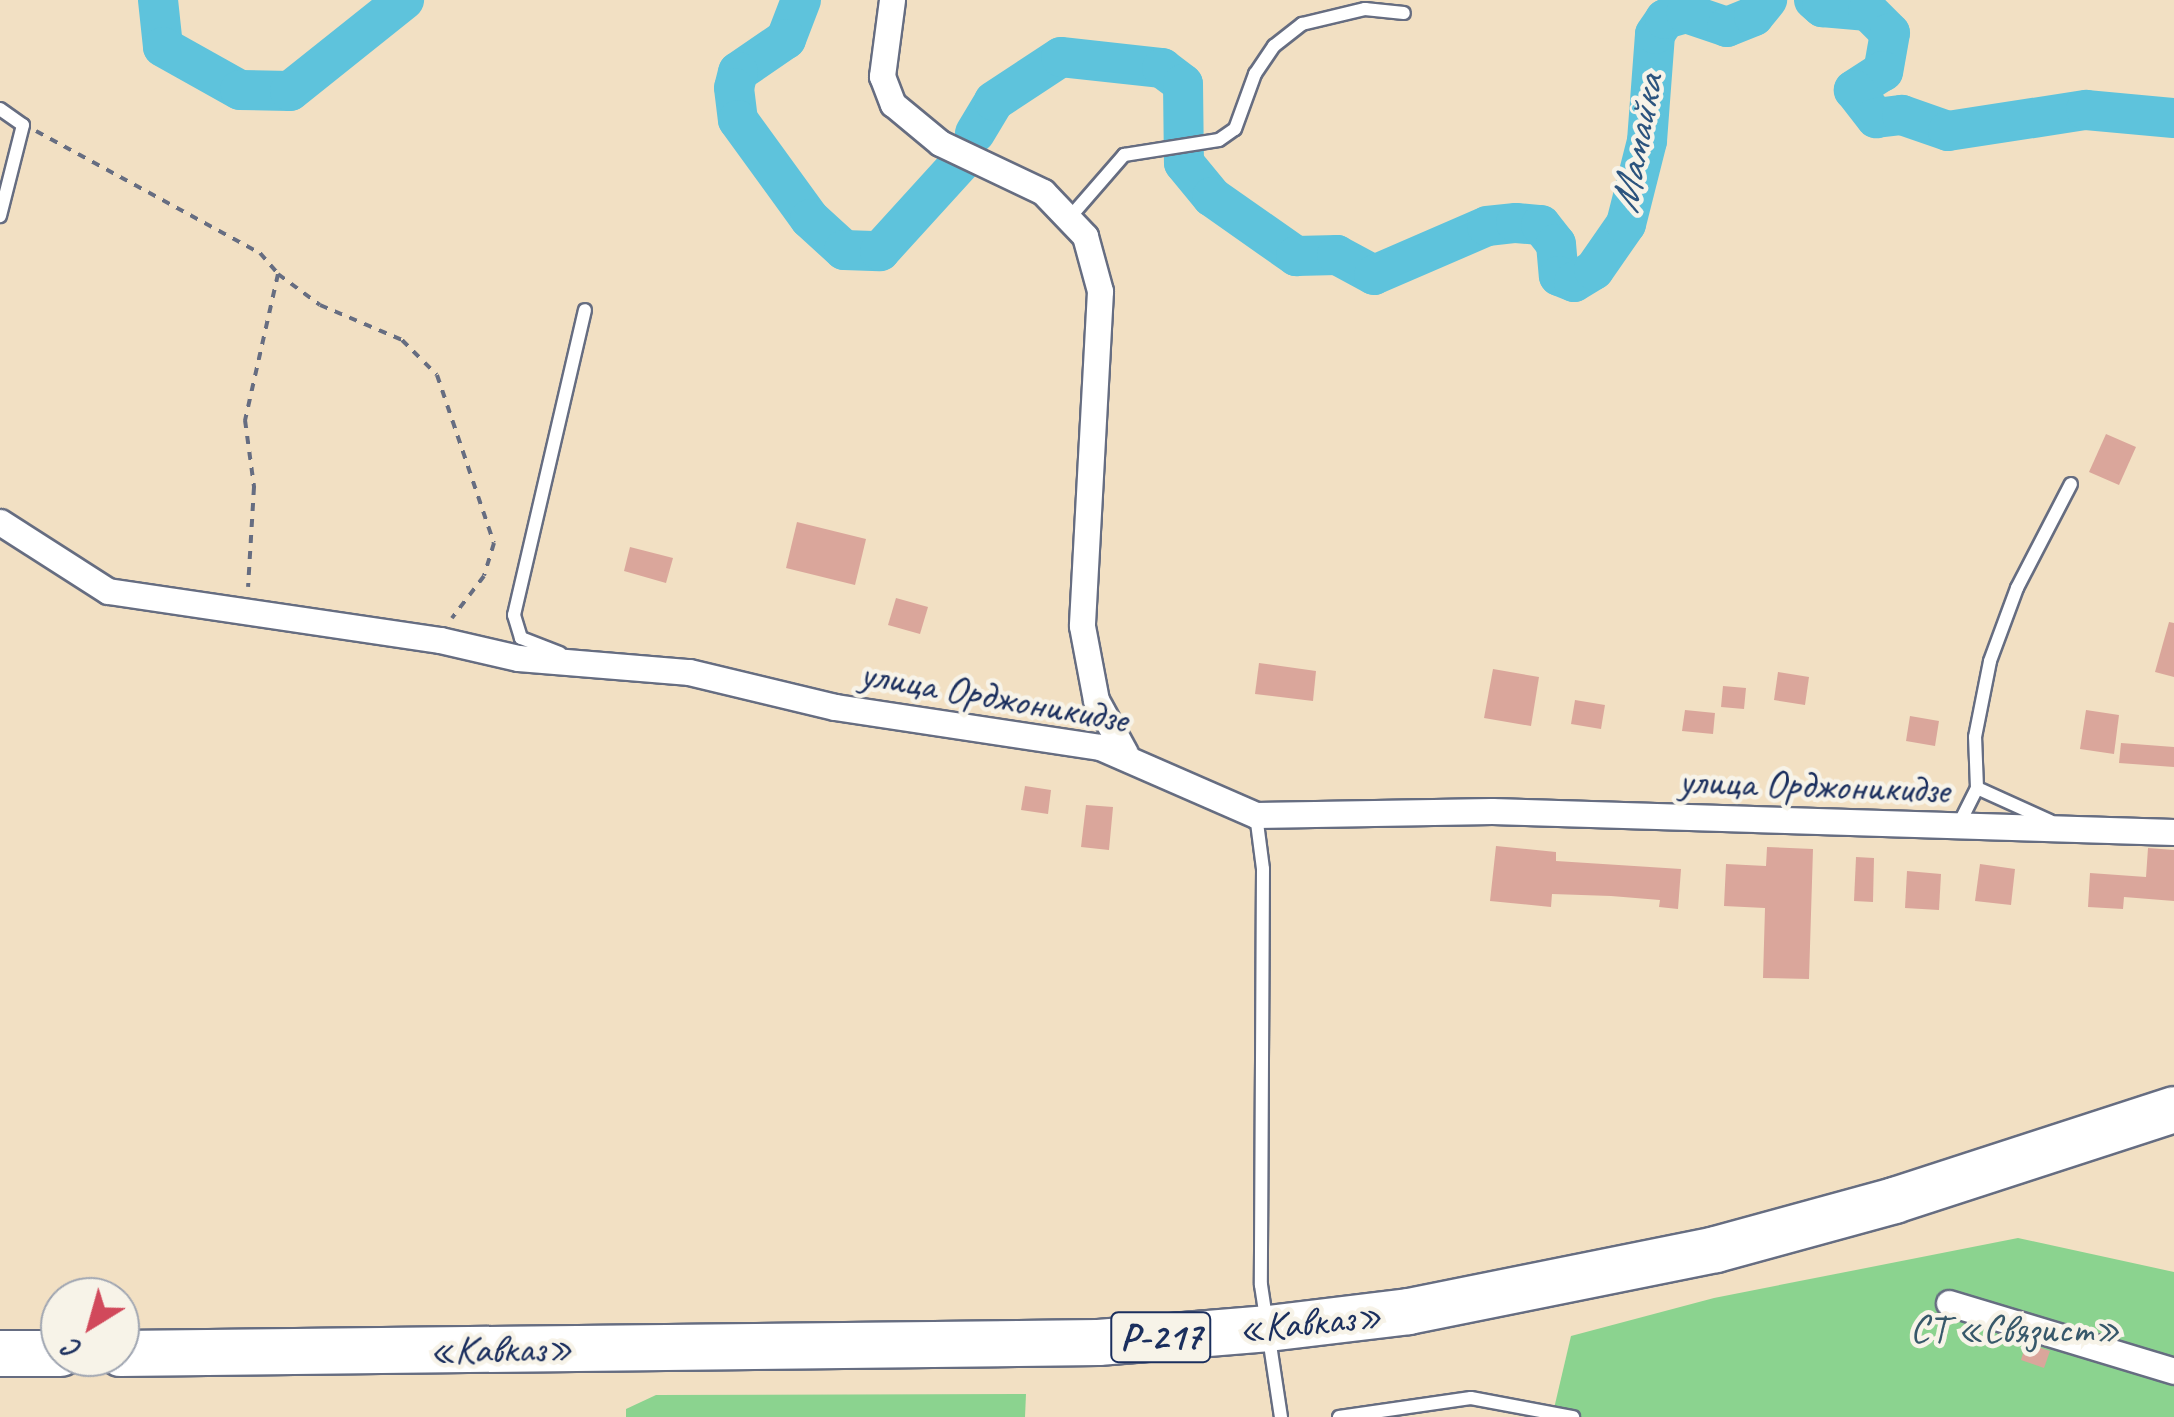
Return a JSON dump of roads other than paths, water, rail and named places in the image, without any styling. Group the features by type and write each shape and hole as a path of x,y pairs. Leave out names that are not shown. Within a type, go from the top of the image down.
{"highway":[{"name":"«Кавказ»","path":"140,1353 1098,1342 1268,1328 1426,1308 1715,1249 1894,1200 2174,1110"},
{"path":"0,1354 40,1353"}],"street":[{"path":"892,0 882,76 893,104 940,143 1012,174 1071,216 1085,236 1100,291 1082,626 1096,700 1125,752"},
{"name":"улица Орджоникидзе","path":"0,522 108,591 247,608 440,640 518,658 689,672 836,707 1125,752 1256,815 1492,811 2174,832"},
{"path":"1948,1303 2174,1371"}],"lane":[{"path":"1071,216 1124,156 1206,141 1235,128 1255,74 1274,46 1302,24 1365,9 1404,13"},
{"path":"0,110 23,124 0,216"},
{"path":"581,662 521,638 514,615 585,310"},
{"path":"1958,828 1977,788 1975,737 1990,661 2017,588 2072,484"},
{"path":"1977,788 2066,828"},
{"path":"1256,815 1263,869 1261,1285 1282,1417"},
{"path":"1339,1417 1471,1398 1523,1402 1573,1417"}],"waterway":[{"name":"Мамайка","path":"158,0 163,47 240,90 290,91 404,0"},
{"name":"Мамайка","path":"801,0 786,39 738,72 734,88 738,120 810,219 844,250 880,251 962,161"},
{"name":"Мамайка","path":"975,133 994,101 1061,57 1162,68 1183,84 1184,163 1212,197 1296,256 1337,255 1374,275 1487,226 1541,225 1556,244 1559,276 1574,282 1594,270 1626,224 1647,141 1655,34 1665,19 1686,13 1727,27 1754,16 1767,0"},
{"name":"Мамайка","path":"1814,0 1822,7 1868,11 1890,33 1883,71 1854,90 1876,118 1902,115 1948,131 2086,110 2174,118"}],"park label":[{"name":"СТ «Связист»","path":"2015,1329"}]}
